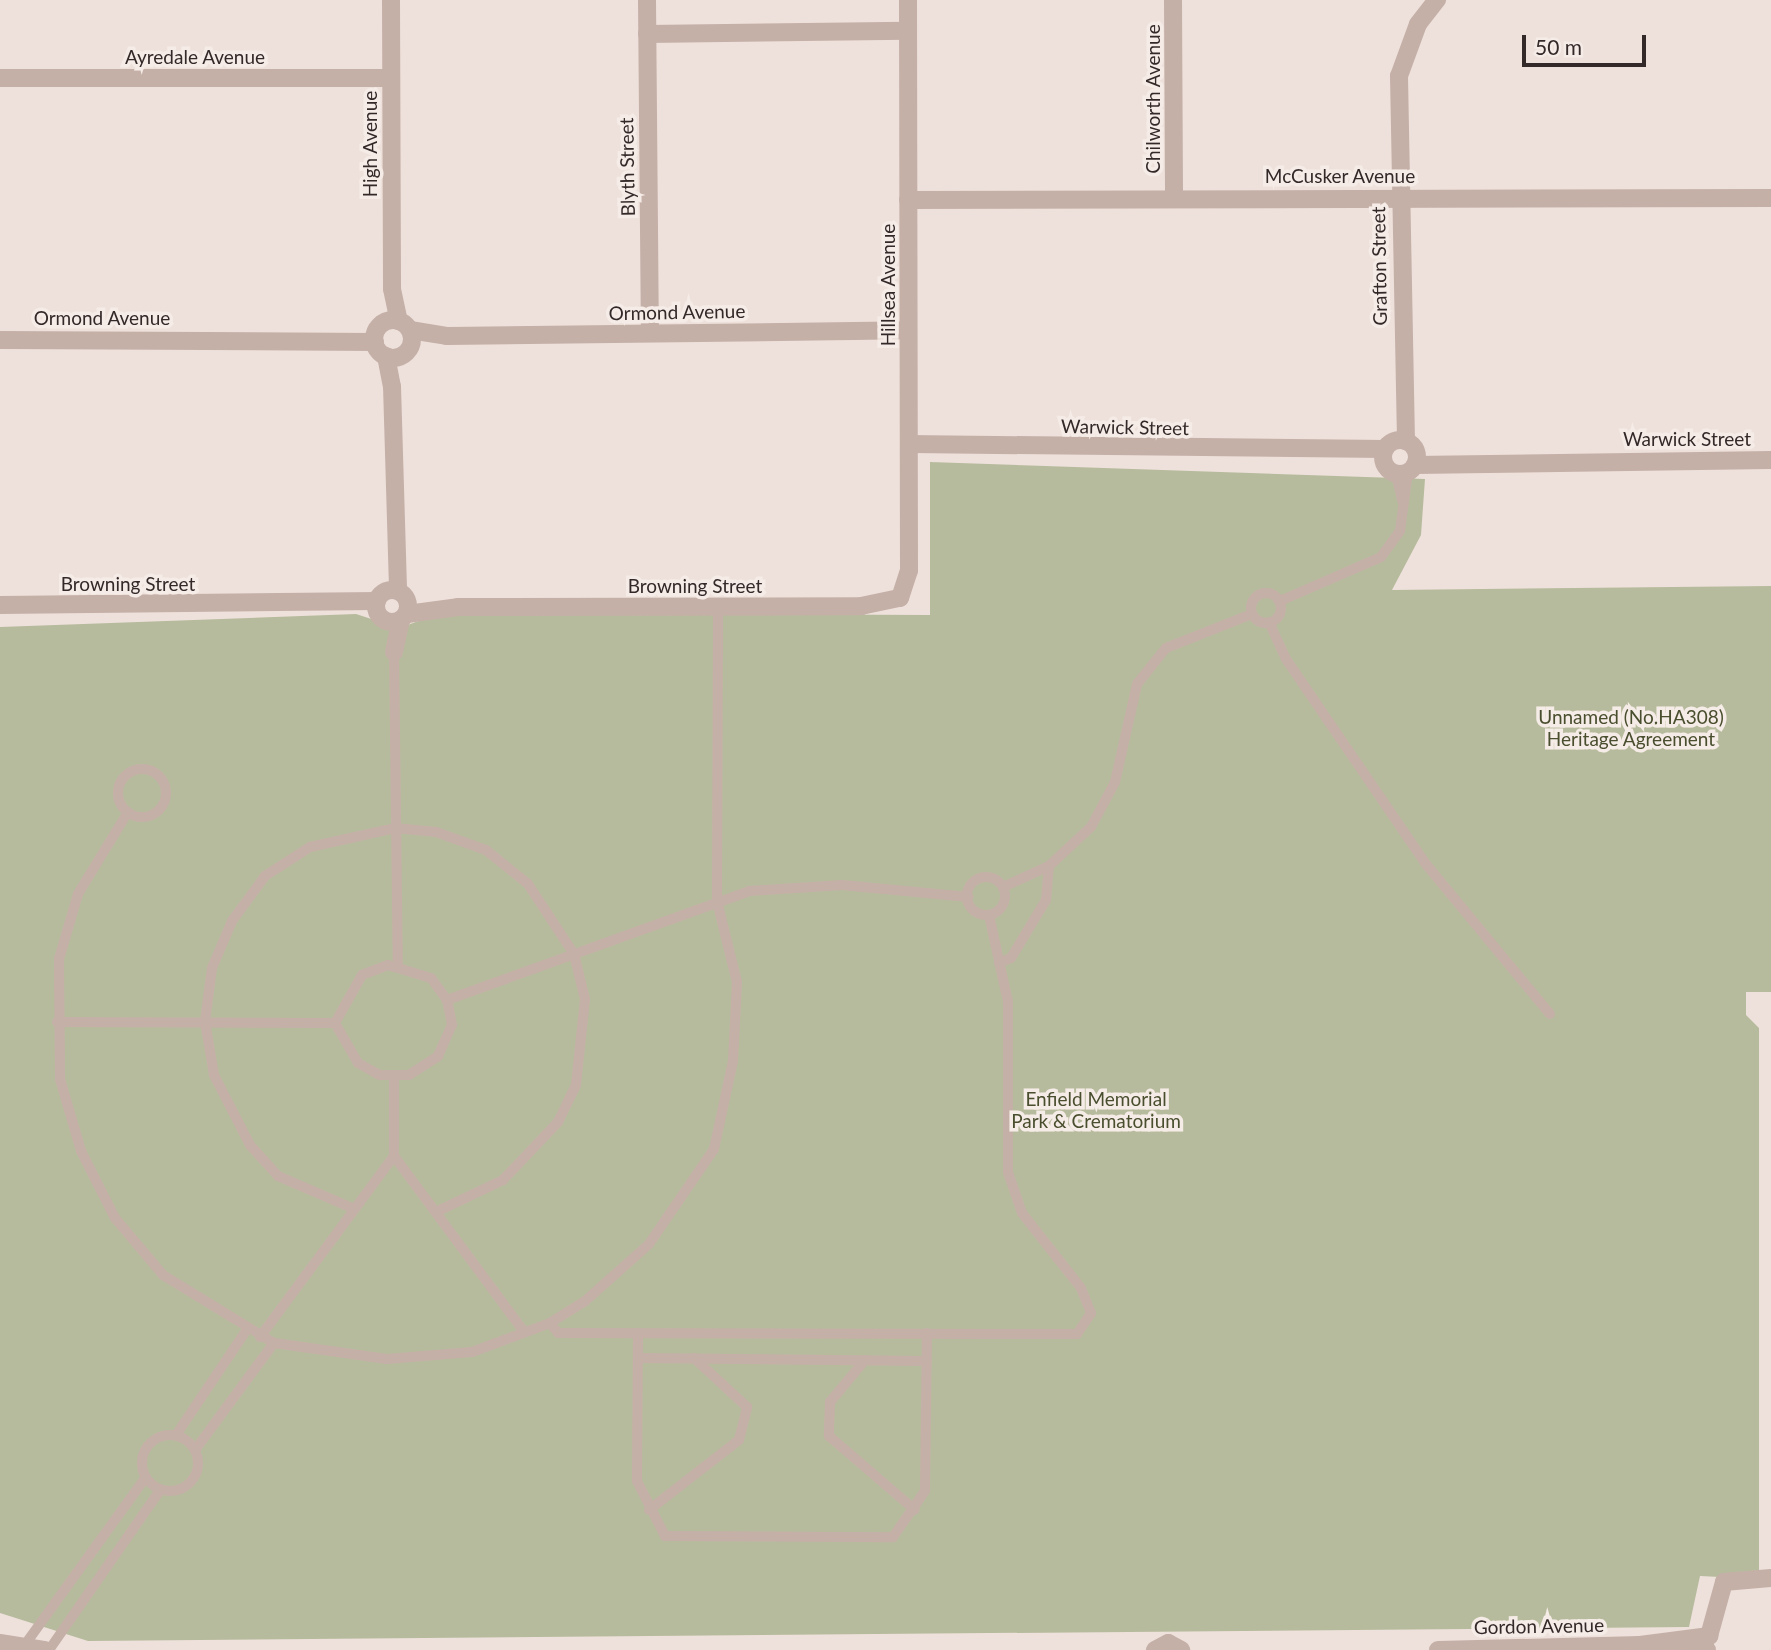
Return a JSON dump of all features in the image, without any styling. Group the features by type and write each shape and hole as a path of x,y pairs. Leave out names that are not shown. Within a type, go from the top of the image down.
{"street":[{"name":"High Avenue","path":"391,0 394,652"},
{"name":"Blyth Street","path":"647,0 650,333"},
{"name":"Hillsea Avenue","path":"908,0 909,571"},
{"name":"Chilworth Avenue","path":"1173,0 1174,198"},
{"name":"Grafton Street","path":"1401,457 1399,76 1418,24 1437,0"},
{"path":"647,34 908,31"},
{"name":"Ayredale Avenue","path":"0,78 391,78"},
{"name":"McCusker Avenue","path":"908,200 1771,198"},
{"name":"Ormond Avenue","path":"0,340 331,339 908,330"},
{"name":"Warwick Street","path":"909,444 1341,452 1478,460 1771,460"},
{"name":"Browning Street","path":"0,606 886,605 900,598 909,571"},
{"name":"Gordon Avenue","path":"1438,1650 1640,1645 1709,1636 1724,1581 1771,1578"},
{"path":"0,1643 47,1650"},
{"path":"1155,1650 1168,1643 1181,1650"},
{"name":"Gordon Avenue","path":"1640,1645 1707,1650"}],"lane":[{"path":"968,897 982,878 1003,887 1049,866 1091,827 1115,782 1137,684 1166,648 1252,614 1260,594 1280,601 1381,556 1401,531 1401,457"},
{"path":"1269,622 1280,614 1280,601"},
{"path":"128,812 78,894 59,959 57,1022 60,1079 81,1151 115,1219 163,1275 246,1331 274,1343 387,1359 472,1352 550,1323 649,1244 714,1149 733,1061 737,982 717,901 718,607"},
{"path":"1252,614 1269,622 1299,680 1425,863 1550,1014"},
{"path":"394,652 398,966"},
{"path":"135,769 152,770 164,782 163,806 150,816 128,812 118,797 122,780 135,769"},
{"path":"352,1208 278,1176 250,1145 214,1075 205,1022 212,968 232,920 265,876 310,847 396,828 436,832 486,850 528,884 574,954 585,999 576,1085 558,1122 503,1180 440,1210"},
{"path":"999,963 1011,958 1046,900 1049,866"},
{"path":"447,1000 749,891 842,884 968,897"},
{"path":"989,915 1003,905 1003,887"},
{"path":"968,897 973,909 989,915"},
{"path":"550,1323 558,1333 1077,1334 1091,1313 1082,1288 1022,1213 1008,1172 1008,1002 989,915"},
{"path":"398,966 431,978 447,1000 452,1025 438,1056 409,1075 394,1075 358,1063 335,1023 362,975 398,966"},
{"path":"57,1022 335,1023"},
{"path":"260,1337 352,1208 394,1156 394,1075"},
{"path":"394,1156 440,1210 524,1332"},
{"path":"160,1490 145,1478 141,1462 147,1446 176,1435 246,1331"},
{"path":"638,1333 637,1481 649,1510 665,1536 880,1537 893,1537 915,1510 925,1491 927,1334"},
{"path":"47,1650 160,1490 189,1485 197,1472 195,1450 274,1343"},
{"path":"638,1357 927,1361"},
{"path":"649,1510 739,1440 747,1407 694,1358"},
{"path":"865,1360 830,1402 829,1436 915,1510"},
{"path":"176,1435 195,1450"},
{"path":"24,1646 145,1478"}],"green space":[{"name":"Enfield Memorial Park & Crematorium","path":"930,462 1425,479 1421,535 1392,590 1771,586 1771,992 1746,992 1746,1015 1759,1028 1759,1579 1700,1576 1689,1627 88,1641 0,1613 0,627 356,614 399,628 441,613 930,615"}],"park label":[{"name":"Unnamed (No.HA308) Heritage Agreement","path":"1631,728"}]}
